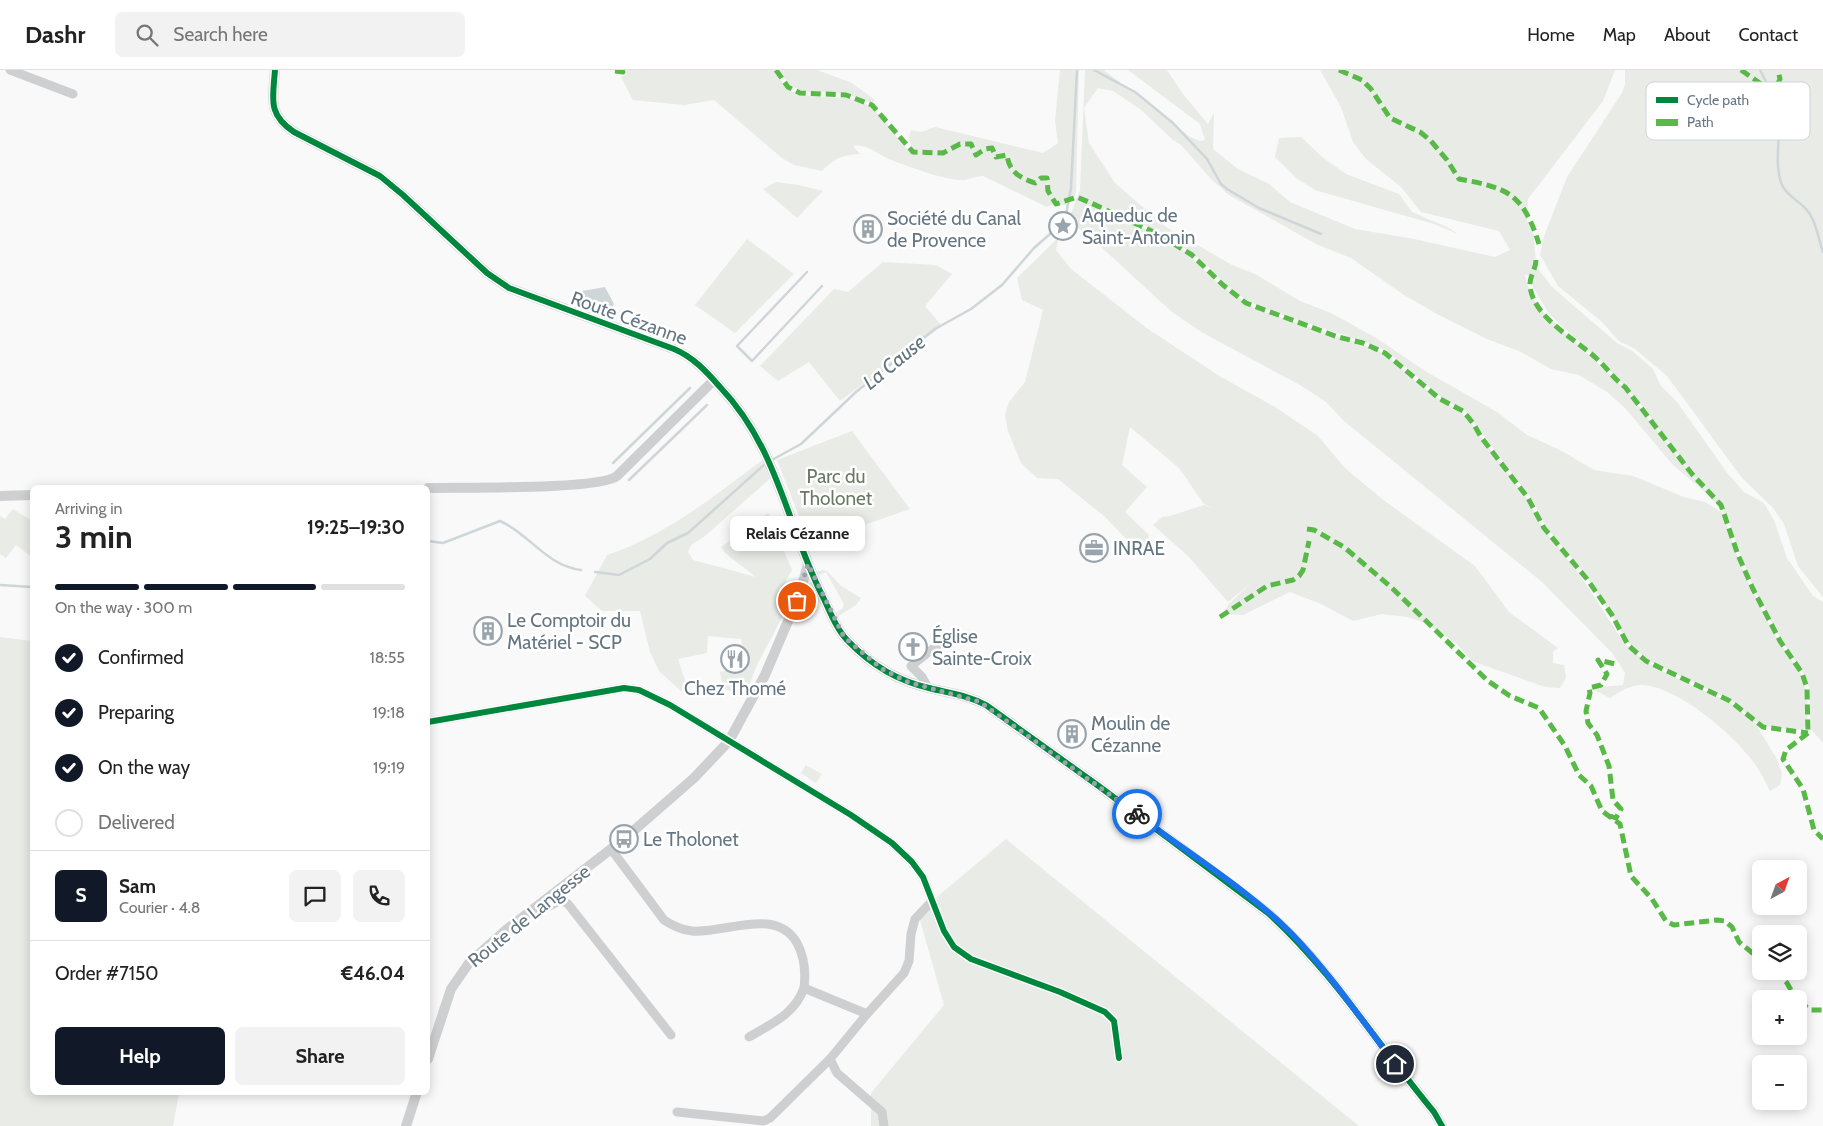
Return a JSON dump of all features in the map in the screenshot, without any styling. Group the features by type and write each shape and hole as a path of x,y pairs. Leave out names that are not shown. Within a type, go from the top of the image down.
{"street":[{"path":"10,70 73,94"},
{"name":"Route Cézanne","path":"275,70 272,101 276,113 283,124 294,132 380,176 494,279 525,296 682,352 695,360 740,409 769,459 808,564 836,624 848,641 892,676 928,688 973,698 986,705 1100,787 1268,913 1290,932 1316,962 1434,1112 1442,1126"},
{"path":"430,488 576,485 609,481 618,476 714,380"},
{"path":"0,496 30,495"},
{"name":"Route de Langesse","path":"430,1053 451,989 464,969 506,930 624,839 701,771 728,741 765,675 800,593 808,564"},
{"path":"928,688 922,677 911,666 939,644"},
{"path":"430,722 630,688 639,690 670,705 858,819 892,843 918,869 926,884 931,902 944,931 954,947 962,954 1060,992 1110,1014 1114,1021 1120,1058"},
{"path":"611,849 659,915 675,927 701,931 772,924 786,930 802,952 806,975 804,988 801,996 790,1010 749,1037"},
{"path":"534,908 538,912 561,900 568,904 671,1035"},
{"path":"677,1112 764,1121 770,1118 830,1059 866,1014 908,967 911,934 915,919 931,902"},
{"path":"804,988 866,1014"},
{"path":"830,1059 837,1073 882,1112 884,1126"},
{"path":"406,1126 416,1095"}],"green space":[{"path":"627,70 774,70 785,86 793,92 803,95 859,101 869,106 913,154 909,137 911,130 921,132 935,127 1043,153 1058,143 1055,121 1060,70 1079,70 1076,192 1066,205 1053,204 1047,207 983,176 963,180 944,178 904,165 867,147 858,145 853,146 860,154 839,158 822,171 794,165 782,158 714,100 684,105 633,100 621,77 627,74"},
{"path":"777,70 817,70 852,83 875,100 872,103 855,96 800,90 785,80"},
{"path":"1085,70 1104,70 1190,137 1200,141 1205,140 1200,124 1128,70 1167,70 1183,94 1208,124 1214,113 1213,149 1238,169 1269,184 1290,202 1355,229 1414,239 1495,257 1510,250 1499,231 1421,212 1401,187 1366,159 1353,142 1341,107 1320,70 1615,70 1603,101 1528,199 1527,221 1534,235 1536,266 1552,287 1617,343 1631,350 1653,369 1661,386 1677,402 1728,474 1744,492 1764,503 1774,520 1787,558 1813,596 1823,602 1823,743 1811,729 1809,688 1803,672 1781,640 1754,589 1728,517 1726,522 1731,538 1749,583 1782,647 1798,668 1803,680 1807,696 1808,716 1807,725 1802,730 1759,725 1732,701 1649,661 1628,642 1585,574 1547,528 1533,501 1466,412 1442,398 1387,351 1255,304 1230,288 1204,262 1180,245 1142,224 1102,207 1107,212 1149,231 1185,252 1220,285 1256,309 1374,349 1387,356 1437,398 1457,409 1469,421 1526,497 1543,528 1582,578 1624,643 1646,662 1673,677 1730,702 1755,723 1777,759 1782,774 1780,785 1770,791 1748,755 1721,728 1689,703 1656,687 1637,685 1621,691 1610,698 1590,688 1623,685 1625,673 1613,654 1542,582 1344,421 1326,402 1300,385 1203,333 1172,312 1088,235 1074,225 1075,221 1069,219 1080,190","holes":["1098,88 1113,91 1140,109 1173,140 1181,145 1212,180 1229,195 1316,244 1351,258 1404,295 1437,314 1487,339 1519,351 1551,369 1579,375 1607,392 1625,408 1673,465 1705,492 1726,515 1705,502 1684,497 1633,476 1594,470 1562,451 1527,435 1497,412 1425,371 1378,339 1331,313 1300,301 1255,274 1232,265 1166,227 1115,183 1089,143 1084,108","1525,274 1532,278 1533,287 1549,314 1604,364 1641,404 1703,489 1626,390 1538,307 1527,284"]},
{"path":"1625,70 1823,70 1823,597 1798,566 1784,524 1773,508 1742,478 1667,376 1635,349 1619,341 1602,322 1558,286 1540,255 1543,239 1567,177 1622,93 1625,85"},
{"path":"1301,137 1322,157 1346,174 1399,194 1412,212 1449,228 1458,234 1434,224 1315,190 1295,177 1275,157 1279,138"},
{"path":"776,182 823,191 797,218 763,189"},
{"path":"1059,237 1056,250 1071,269 1148,329 1221,377 1275,407 1318,436 1345,468 1382,499 1475,566 1509,612 1558,648 1553,652 1553,663 1564,665 1566,678 1560,688 1545,687 1472,661 1457,644 1426,623 1407,617 1382,614 1353,621 1321,604 1290,592 1243,615 1225,614 1228,605 1252,582 1228,602 1188,556 1153,525 1162,517 1204,505 1212,508 1204,504 1179,468 1130,427 1122,465 1147,487 1125,512 1149,535 1144,552 1131,544 1105,517 1058,479 1037,478 1021,463 1008,431 1005,415 1009,402 1025,382 1043,310 1022,300 1017,278"},
{"path":"747,239 794,274 735,333 695,305"},
{"path":"883,262 936,265 952,274 925,306 942,326 840,401 809,362 778,381 760,366 834,289 848,292"},
{"name":"Parc du Tholonet","path":"852,431 910,509 810,544 777,460"},
{"path":"764,459 773,476 705,536 691,545 688,552 693,560 756,577 725,553 721,547 768,513 792,570 783,586 785,612 757,665 746,694 723,689 720,672 747,665 741,639 708,636 707,653 678,659 687,686 682,692 659,671 650,652 640,611 602,611 585,596 607,555 629,547 670,526"},
{"path":"13,509 30,520 30,556 16,545 6,558 0,554 0,516 5,519"},
{"path":"827,571 841,586 861,598 856,605 837,617 835,613 842,609 844,604 826,572 818,576 816,572"},
{"path":"0,637 30,641 30,1095 179,1095 173,1126 0,1126"},
{"path":"806,765 822,774 816,783 801,773"},
{"path":"1006,839 1359,1126 871,1126 871,1093 944,1005 918,913"}],"shaded area":[{"path":"605,287 614,304 610,311 592,308 578,297 582,291"}],"waterway":[{"name":"La Cause","path":"770,461 801,444 856,392 935,329 971,309 1002,285 1034,248 1059,226 1066,215 1071,188 1077,70"},
{"path":"1094,70 1135,92 1173,123 1207,159 1221,184 1227,189 1259,208 1321,234"},
{"path":"1760,70 1766,82"},
{"path":"1779,140 1778,169 1782,185 1809,213 1823,252"},
{"path":"807,272 737,346 752,361 822,286"},
{"path":"613,463 690,388"},
{"path":"629,480 707,405"},
{"name":"La Cause","path":"595,572 619,575 650,559 667,543 688,533 765,464"},
{"name":"La Cause","path":"430,541 443,543 500,521 520,533 547,556 568,567 581,570"},
{"name":"La Cause","path":"0,585 30,587"}],"marked path":[{"path":"615,71 623,72 622,70"},
{"path":"776,70 788,87 800,93 846,95 872,105 913,152 943,153 960,144 971,144 976,155 985,149 992,148 996,157 1007,155 1010,166 1016,174 1025,179 1035,183 1041,178 1047,178 1048,191 1056,204 1077,197 1091,203 1158,234 1192,255 1223,285 1246,303 1338,337 1363,343 1385,353 1440,399 1463,411 1473,423 1481,437 1528,498 1544,528 1587,579 1612,615 1628,645 1646,661 1730,701 1763,727 1808,733"},
{"path":"1339,70 1362,80 1371,89 1390,118 1420,132 1430,140 1447,160 1459,179 1490,186 1512,196 1527,214 1539,244"},
{"path":"1741,70 1758,82"},
{"path":"1778,70 1780,79 1778,82"},
{"path":"1536,260 1530,286 1533,298 1539,308 1547,318 1597,359 1625,387 1692,474 1721,505 1738,555 1753,589 1780,641 1802,673 1807,688 1808,733"},
{"path":"1307,529 1314,530 1344,547 1392,588 1488,681 1510,696 1539,708 1565,746 1579,775 1591,786 1602,811 1620,824 1631,876 1652,899 1666,921 1674,925 1717,920 1725,921 1732,927 1739,942 1752,953"},
{"path":"1220,617 1267,586 1293,580 1299,576 1303,570 1309,541"},
{"path":"1610,816 1616,818 1621,809 1613,800 1609,766 1597,735 1588,723 1586,711 1590,693 1589,688 1601,685 1607,674 1598,660 1615,664"},
{"path":"1808,733 1786,750 1783,759 1803,789 1814,830 1823,839"},
{"path":"1784,980 1791,990"},
{"path":"1807,1007 1811,1010 1823,1010"}],"cycle path":[{"path":"275,70 274,105 279,119 285,125 294,132 380,176 487,273 509,288 674,349 699,365 740,410 755,435 779,487 810,568 834,620 848,641 875,664 906,681 965,697 986,705 1100,787 1268,913 1291,935 1334,984 1434,1112 1442,1126"},
{"path":"430,722 624,688 639,690 670,705 851,815 892,843 912,862 923,877 944,931 954,947 971,959 1060,992 1105,1012 1114,1021 1119,1058"}],"way so far":[{"path":"797,601 808,564 817,586 844,637 882,669 900,680 973,698 1137,814"}],"place":[{"name":"Aqueduc de Saint-Antonin","path":"1063,226"},
{"name":"Société du Canal de Provence","path":"868,229"},
{"name":"INRAE","path":"1094,548"},
{"name":"Relais Cézanne","path":"797,601"},
{"name":"Le Comptoir du Matériel - SCP","path":"488,631"},
{"name":"Église Sainte-Croix","path":"913,647"},
{"name":"Chez Thomé","path":"735,659"},
{"name":"Moulin de Cézanne","path":"1072,734"},
{"name":"Le Tholonet","path":"624,839"}],"route":[{"path":"1137,814 1228,882 1290,932 1395,1064"}]}
